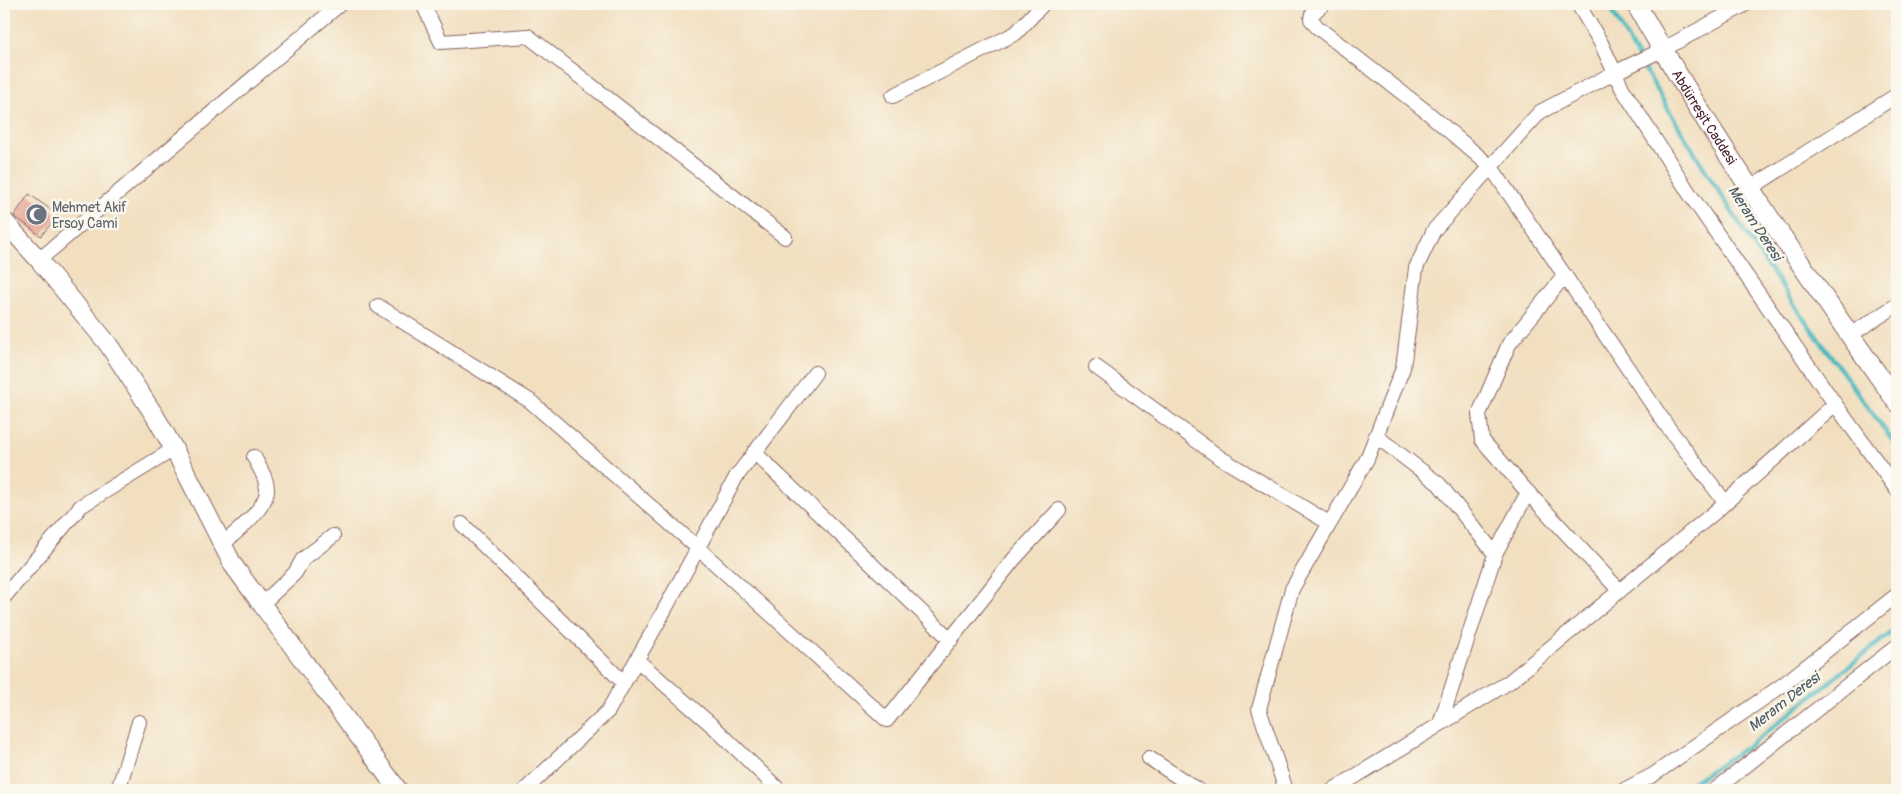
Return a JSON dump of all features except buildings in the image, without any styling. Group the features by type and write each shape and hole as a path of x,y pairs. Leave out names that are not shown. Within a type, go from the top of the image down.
{"main road":[{"name":"Abdürreşit Caddesi","path":"1636,4 1657,53 1897,402"}],"street":[{"path":"39,260 340,4"},
{"path":"423,4 441,42 528,36 786,238"},
{"path":"893,96 1016,32 1044,4"},
{"path":"1323,4 1312,14 1311,19 1317,27 1428,112 1491,167 1667,426 1725,502"},
{"path":"1578,4 1601,43 1622,88 1691,196 1897,490"},
{"path":"1286,790 1259,709 1292,588 1367,459 1403,368 1416,268 1434,230 1540,112 1614,72 1657,53 1746,4"},
{"path":"1749,189 1897,95"},
{"path":"4,221 39,260 108,344 156,416 233,565 398,790"},
{"path":"1565,275 1509,344 1479,414 1482,440 1620,590"},
{"path":"1850,335 1897,305"},
{"path":"378,306 530,401 698,548 887,720 1014,559 1060,510"},
{"path":"1096,367 1220,457 1330,524"},
{"path":"525,790 608,711 736,476 814,373"},
{"path":"1333,790 1509,682 1725,502 1835,404"},
{"path":"1376,436 1439,484 1495,554"},
{"path":"4,597 81,506 174,449"},
{"path":"754,452 951,640"},
{"path":"223,544 258,512 267,492 266,481 254,457"},
{"path":"1440,724 1495,554 1528,492"},
{"path":"462,524 624,683"},
{"path":"262,604 295,573 303,558 333,536"},
{"path":"1624,790 1652,776 1784,684 1897,596"},
{"path":"1715,790 1897,646"},
{"path":"637,660 715,728 779,790"},
{"path":"118,790 139,722"},
{"path":"1149,758 1198,790"}],"waterway":[{"name":"Meram Deresi","path":"1608,4 1669,111 1734,216 1794,305 1897,447"},
{"name":"Meram Deresi","path":"1681,790 1753,743 1897,628"}],"place":[{"name":"Mehmet Akif Ersoy Cami","path":"36,215"}]}
